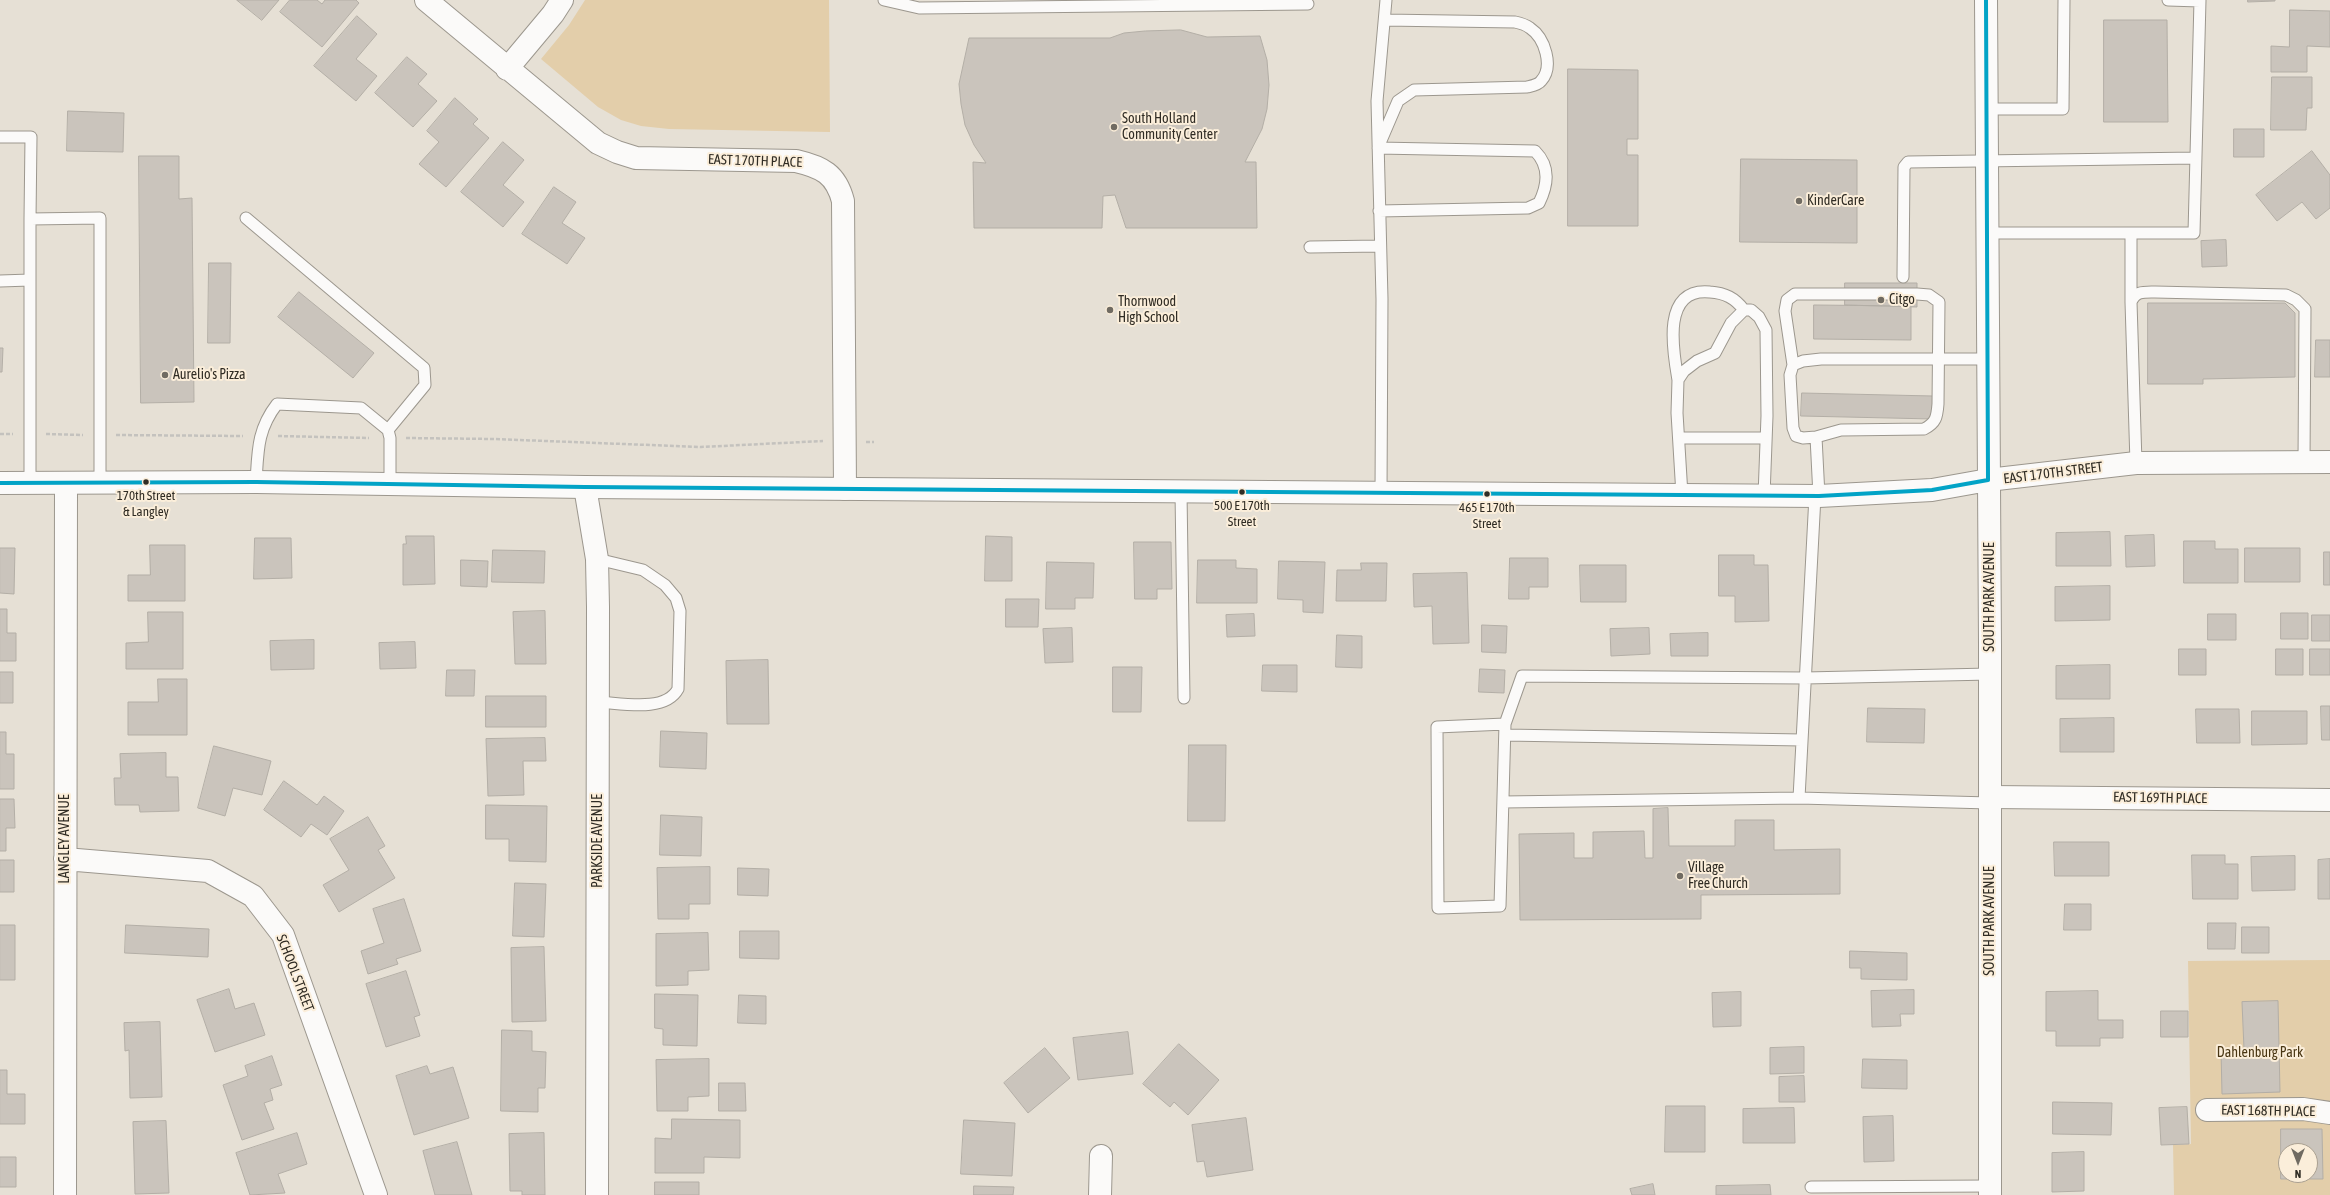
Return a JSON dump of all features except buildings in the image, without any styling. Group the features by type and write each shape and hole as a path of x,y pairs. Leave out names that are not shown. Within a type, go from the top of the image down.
{"street":[{"name":"EAST 170TH PLACE","path":"426,0 507,69 598,143 617,152 636,158 796,161 814,165 830,174 839,186 843,201 845,489"},
{"path":"507,69 553,14 562,0"},
{"name":"SOUTH PARK AVENUE","path":"1986,0 1990,674 1990,1190"},
{"name":"EAST 170TH STREET","path":"0,483 100,484 256,482 585,487 1817,496 1932,490 1988,480 2136,463 2330,462"},
{"name":"LANGLEY AVENUE","path":"65,1195 66,484"},
{"name":"PARKSIDE AVENUE","path":"585,487 597,559 597,1195"},
{"name":"EAST 169TH PLACE","path":"1990,800 2330,800"},
{"name":"SCHOOL STREET","path":"65,859 208,871 253,896 283,934 376,1195"},
{"name":"EAST 168TH PLACE","path":"2207,1110 2303,1109 2330,1113"},
{"path":"1100,1195 1101,1156"}],"lane":[{"path":"884,0 919,8 1232,2 1308,4"},
{"path":"1381,493 1380,246 1377,101 1386,0"},
{"path":"1987,110 2062,110 2064,0"},
{"path":"1988,232 2194,232 2200,0 2168,0"},
{"path":"1378,148 1398,101 1414,90 1527,87 1540,83 1547,73 1546,54 1540,38 1530,28 1515,22 1384,20"},
{"path":"0,137 31,137 30,483"},
{"path":"1378,148 1535,151 1543,158 1546,172 1545,191 1539,204 1528,208 1379,211"},
{"path":"1903,277 1904,167 1908,162 2196,158"},
{"path":"30,219 100,218 100,484"},
{"path":"246,218 424,368 425,385 388,430"},
{"path":"2130,232 2136,463"},
{"path":"1310,247 1380,246"},
{"path":"0,281 30,280"},
{"path":"1682,495 1678,380 1673,350 1673,332 1676,312 1681,300 1695,292 1708,291 1726,294 1737,300 1744,310"},
{"path":"2131,302 2134,296 2140,292 2286,295 2296,300 2305,309 2304,461"},
{"path":"1795,294 1928,295 1939,302 1939,358 1937,416 1933,424 1924,429 1841,430 1816,437 1803,438 1796,436 1792,428 1790,375 1793,365 1785,311 1786,300 1795,294"},
{"path":"1678,380 1684,371 1697,360 1715,353 1731,324 1744,310 1751,310 1759,317 1766,330 1766,438 1764,496"},
{"path":"1793,365 1803,360 1821,359 1988,359"},
{"path":"256,482 259,436 269,414 277,404 361,408 388,430 390,438 390,483"},
{"path":"1799,798 1817,496 1816,437"},
{"path":"1680,438 1766,438"},
{"path":"1181,492 1184,698"},
{"path":"597,559 643,570 665,585 676,598 680,611 678,689 673,697 662,703 650,704 598,702"},
{"path":"1505,724 1437,727 1438,908 1500,906 1505,724 1522,676 1805,678 1990,674"},
{"path":"1505,735 1802,740"},
{"path":"1503,802 1799,798 1990,800"},
{"path":"1812,1187 1990,1190"}],"green space":[{"path":"585,0 829,0 830,132 669,129 641,126 621,120 598,107 541,59 569,25"},
{"name":"Dahlenburg Park","path":"2330,960 2330,1195 2174,1195 2173,1145 2191,1144 2188,961"}],"transit line":[{"path":"1986,0 1988,480"},
{"path":"0,483 256,482 585,487 1819,496 1932,490 1988,480"}],"place":[{"name":"South Holland Community Center","path":"1114,127"},
{"name":"KinderCare","path":"1799,201"},
{"name":"Citgo","path":"1881,300"},
{"name":"Thornwood High School","path":"1110,310"},
{"name":"Aurelio's Pizza","path":"165,375"},
{"name":"170th Street & Langley","path":"146,482"},
{"name":"500 E 170th Street","path":"1242,492"},
{"name":"465 E 170th Street","path":"1487,494"},
{"name":"Village Free Church","path":"1680,876"}]}
